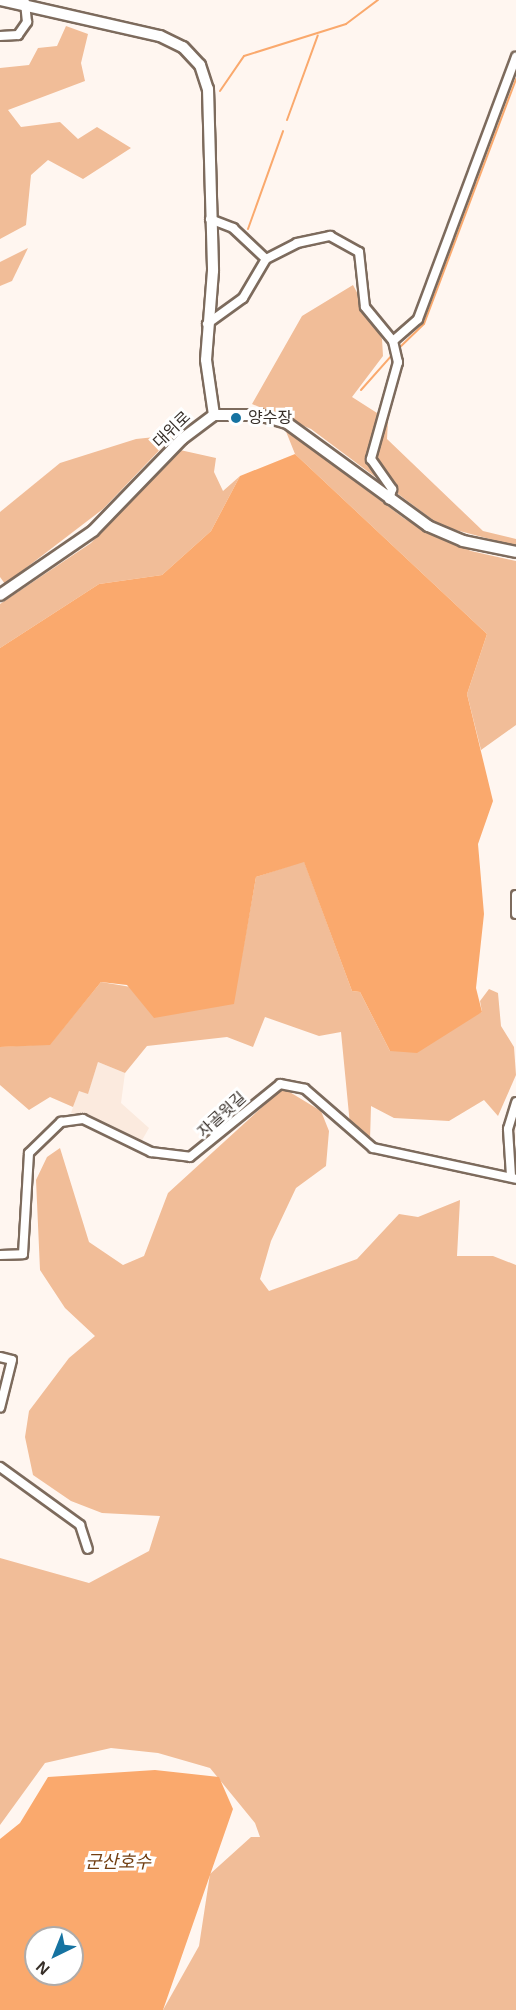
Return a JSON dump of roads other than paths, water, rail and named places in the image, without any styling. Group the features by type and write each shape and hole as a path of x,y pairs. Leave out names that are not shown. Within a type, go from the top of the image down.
{"main road":[{"path":"1,0 160,36 193,57 208,89 213,271 207,324 214,415"},
{"name":"대위로","path":"0,595 93,531 182,440 214,415 259,415 302,430 389,500 443,534 516,552"}],"street":[{"path":"0,36 18,35 27,22 25,4"},
{"path":"394,348 418,319 516,57"},
{"path":"210,219 233,228 266,259"},
{"path":"207,324 243,298 266,259 322,238 352,243 360,252 365,307 394,348 398,369 371,459 392,489 389,500"},
{"path":"516,895 516,914"},
{"name":"자골윗길","path":"0,1255 23,1254 25,1168 37,1143 61,1122 83,1119 151,1152 190,1157 280,1084 305,1089 373,1148 514,1178"},
{"path":"514,1178 508,1129 516,1102"},
{"path":"0,1357 12,1360 0,1408"},
{"path":"0,1467 80,1525 88,1549"}],"water":[{"path":"295,454 487,634 467,694 493,801 478,844 484,914 476,988 482,1012 417,1053 390,1051 360,992 352,991 304,862 256,877 234,1004 154,1018 127,985 101,982 50,1045 0,1047 0,648 99,584 162,575 211,531 240,476"},
{"name":"군산호수","path":"155,1770 219,1777 233,1809 163,2010 0,2010 0,1839 20,1823 48,1777"}],"waterway":[{"path":"220,91 244,56 346,24 378,0"},
{"path":"287,120 318,35"},
{"path":"397,350 424,324 516,79"},
{"path":"248,229 283,131"},
{"path":"361,390 393,354"}],"place":[{"name":"양수장","path":"236,418"}]}
